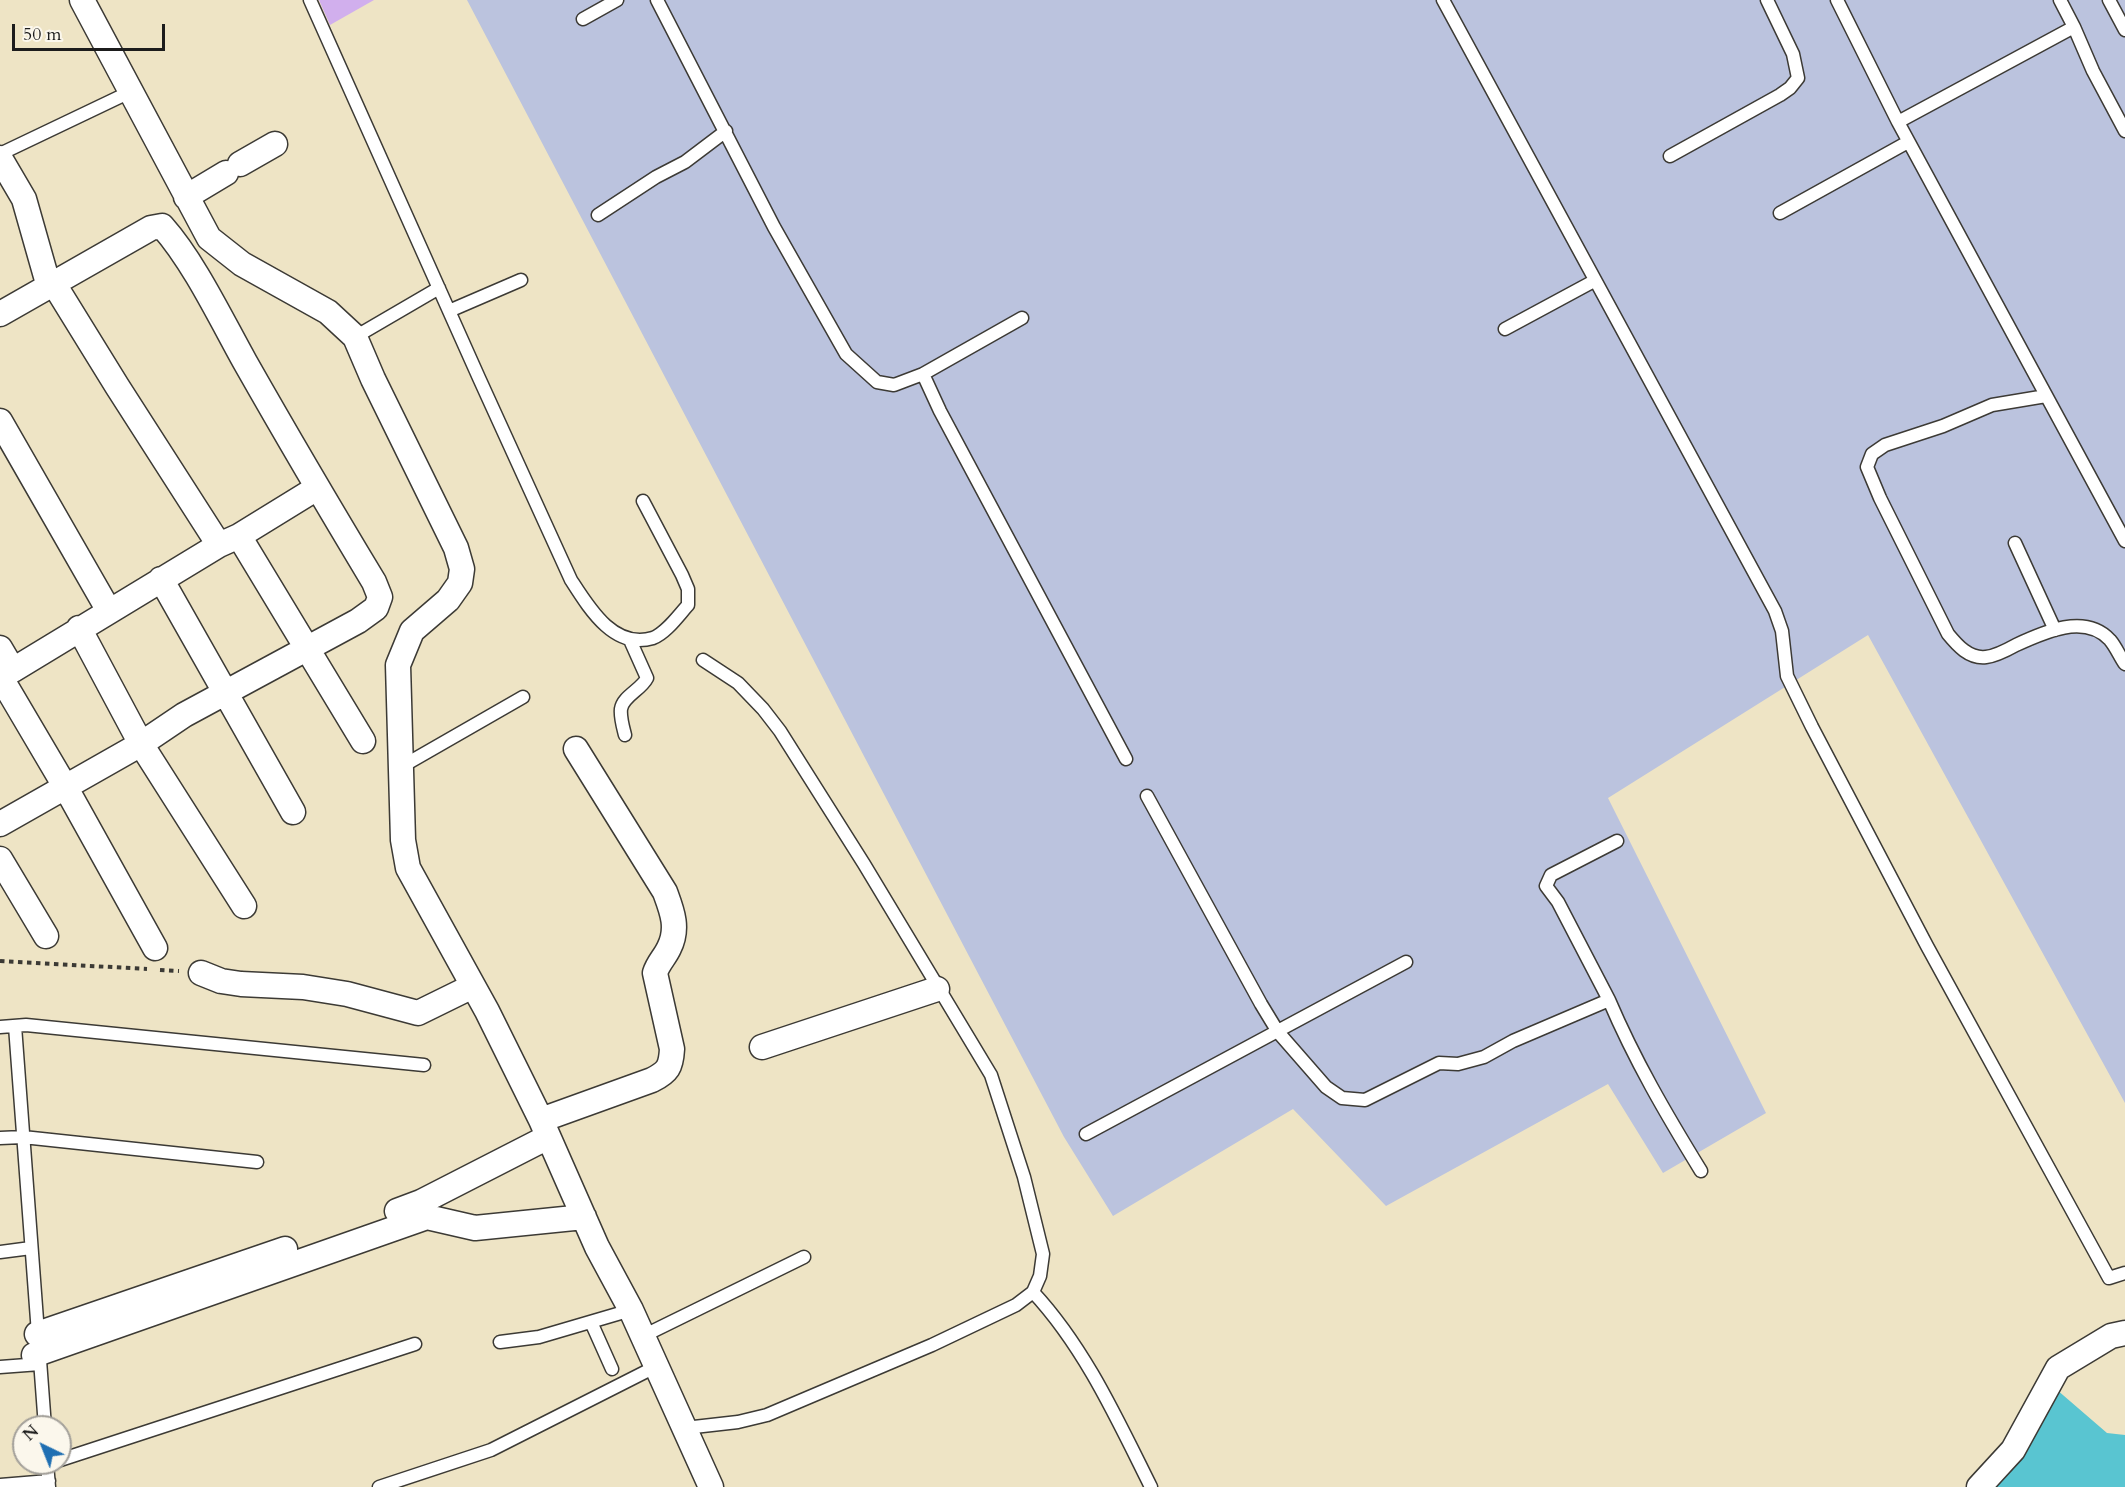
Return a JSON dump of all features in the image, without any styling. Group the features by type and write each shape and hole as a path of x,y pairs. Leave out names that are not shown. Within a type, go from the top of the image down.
{"street":[{"path":"82,0 209,238 242,264 328,312 356,337 373,379 456,548 462,569 460,583 448,600 412,631 398,665 403,840 408,868 473,986 544,1129 597,1246 631,1310 711,1487"},
{"path":"186,197 275,144"},
{"path":"0,156 24,199 52,286 117,386 307,649 363,741"},
{"path":"0,314 151,228 162,226 171,236 206,291 317,488 374,582 380,597 376,608 358,621 184,715 141,744 0,824"},
{"path":"0,421 109,611"},
{"path":"4,674 317,488"},
{"path":"161,579 293,812"},
{"path":"79,628 141,744 244,906"},
{"path":"0,648 4,674 155,948"},
{"path":"38,1351 421,1202 544,1129 665,1073 671,1061 672,1048 655,973 658,963 669,947 674,932 675,917 665,892 576,749"},
{"path":"0,859 46,936"},
{"path":"201,973 221,981 241,984 303,987 347,994 418,1013 473,986"},
{"path":"762,1047 937,989"},
{"path":"38,1351 427,1217 475,1228 584,1217"},
{"path":"1979,1487 2013,1450 2058,1368 2111,1336 2125,1332"}],"lane":[{"path":"310,0 571,580 590,610 606,626 630,640 647,678 644,684 623,702 621,710 625,735"},
{"path":"583,18 617,0"},
{"path":"657,0 774,227 846,354 877,381 894,385 923,374 1022,318"},
{"path":"1443,0 1775,611 1782,631 1787,676 1927,946 2109,1278 2125,1273"},
{"path":"1670,156 1780,95 1798,78 1793,54 1767,0"},
{"path":"1837,0 1908,142 2125,541"},
{"path":"2060,0 2125,131"},
{"path":"2109,0 2125,30"},
{"path":"1898,122 2074,27"},
{"path":"0,156 132,91"},
{"path":"598,215 656,177 685,162 726,131"},
{"path":"1780,213 1908,142"},
{"path":"449,310 521,280"},
{"path":"1505,329 1594,281"},
{"path":"356,337 439,288"},
{"path":"923,374 940,411 1126,759"},
{"path":"2046,396 1992,405 1942,426 1885,445 1872,454 1868,467 1880,498 1948,634 1959,647 1984,658 2040,634 2084,625 2094,628 2110,640 2125,664"},
{"path":"630,640 655,637 670,625 688,605 688,589 682,575 643,501"},
{"path":"2015,543 2055,630"},
{"path":"685,1428 738,1422 767,1415 990,1318 1016,1305 1033,1292 1040,1276 1043,1254 1024,1177 991,1075 937,989 858,854 780,731 764,709 738,684 703,660"},
{"path":"401,767 523,697"},
{"path":"1147,796 1278,1032 1326,1087 1342,1098 1365,1100 1439,1063 1458,1064 1485,1058 1513,1041 1609,1000"},
{"path":"1617,840 1551,875 1546,886 1558,902 1609,1000 1627,1043 1649,1085 1701,1171"},
{"path":"1086,1134 1406,962"},
{"path":"0,1027 26,1025 424,1065"},
{"path":"15,1026 44,1415"},
{"path":"0,1138 23,1137 257,1162"},
{"path":"0,1252 31,1248"},
{"path":"643,1336 804,1257"},
{"path":"1033,1292 1066,1331 1109,1402 1151,1487"},
{"path":"500,1342 539,1337 631,1310"},
{"path":"591,1322 612,1369"},
{"path":"72,1456 415,1344"},
{"path":"0,1367 38,1351"},
{"path":"380,1487 491,1450 657,1366"},
{"path":"0,1485 49,1484"}],"path":[{"path":"0,961 201,973"}],"shaded area":[{"path":"467,0 2125,0 2125,1103 1868,635 1608,798 1766,1113 1663,1173 1608,1084 1386,1206 1293,1109 1113,1216 1064,1137"}],"water":[{"path":"2049,1383 2107,1433 2125,1435 2125,1487 1976,1487"}],"building":[{"path":"319,0 374,0 330,25"}]}
